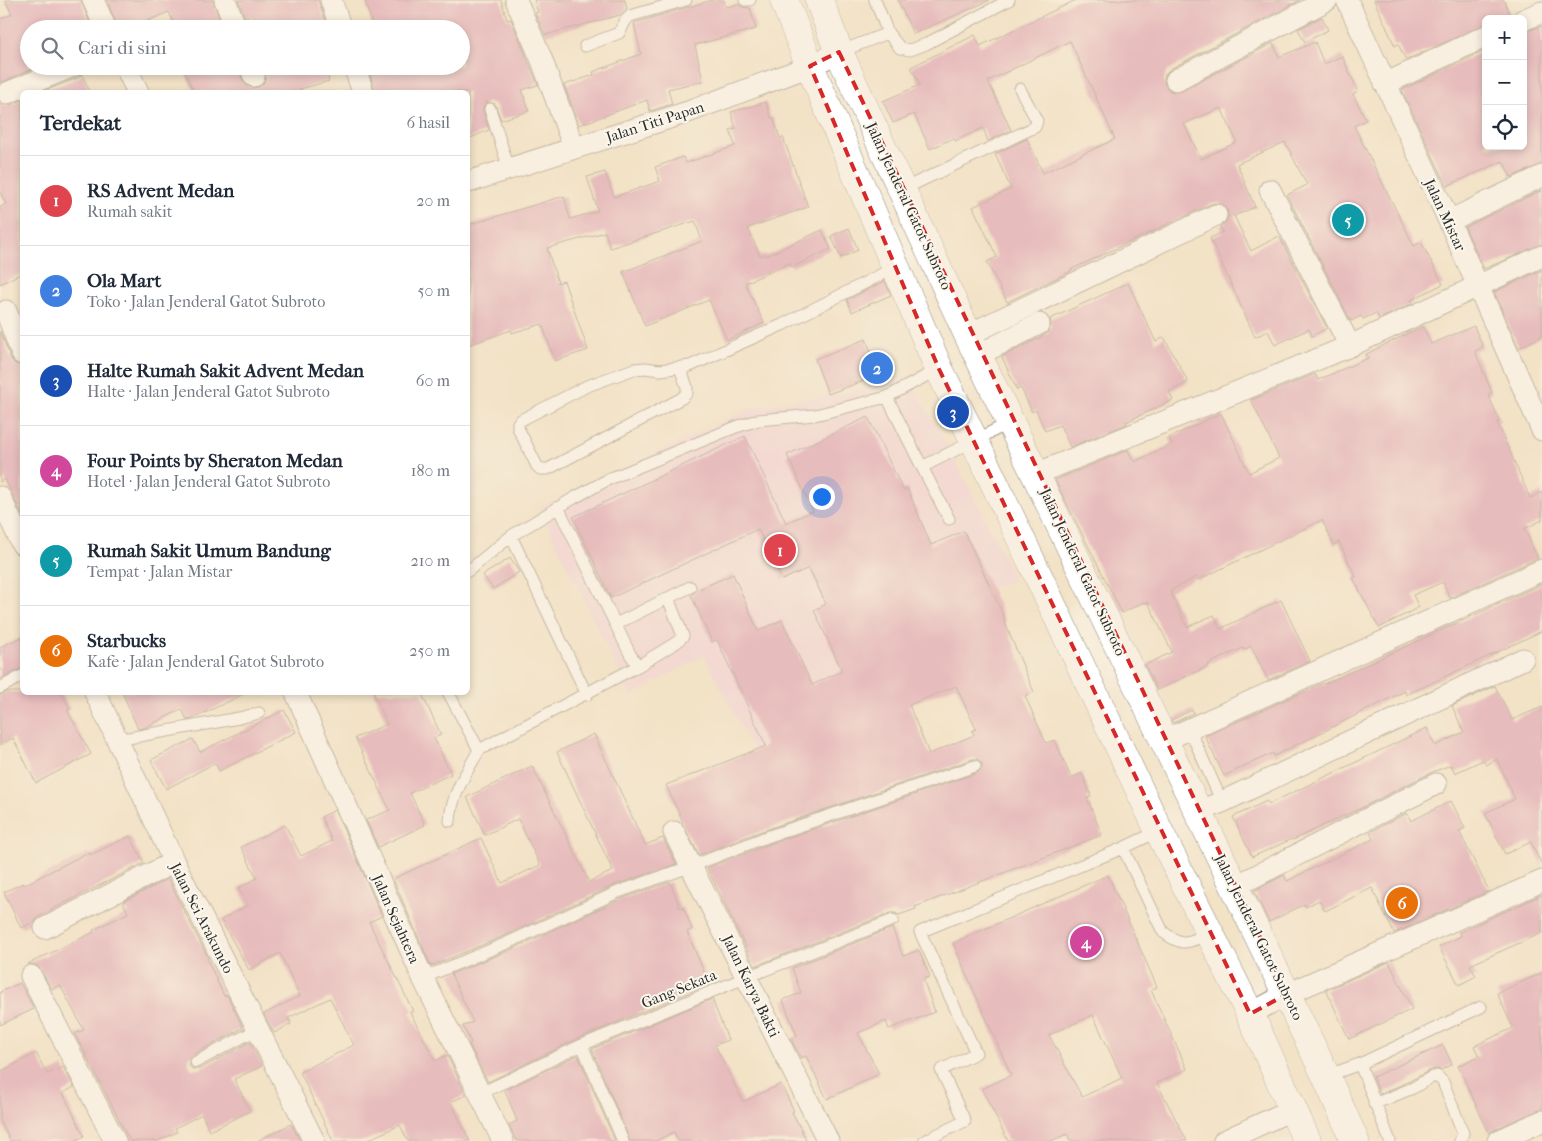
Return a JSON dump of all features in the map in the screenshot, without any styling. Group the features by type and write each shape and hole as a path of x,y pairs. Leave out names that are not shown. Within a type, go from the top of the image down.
{"main road":[{"path":"784,0 810,66 939,369 1159,831 1250,1014 1307,1141"},
{"name":"Jalan Jenderal Gatot Subroto","path":"819,0 839,52 973,345 1163,741 1210,807 1234,887 1287,994 1355,1141"}],"street":[{"path":"92,0 102,20"},
{"path":"332,0 338,20"},
{"path":"516,0 541,58 574,148"},
{"path":"1176,80 1327,0"},
{"name":"Jalan Mistar","path":"1346,0 1540,422"},
{"path":"231,1 234,20"},
{"path":"1527,18 1542,12"},
{"path":"1385,84 1482,38"},
{"name":"Jalan Titi Papan","path":"470,181 688,112 810,66 839,52"},
{"path":"7,94 52,75"},
{"path":"130,75 137,90"},
{"path":"357,75 362,90"},
{"path":"1449,221 1542,176"},
{"path":"1270,190 1350,346"},
{"path":"973,345 1216,216"},
{"path":"1036,474 1350,346 1542,256"},
{"path":"10,310 20,347"},
{"path":"973,345 1039,324"},
{"path":"0,497 20,540"},
{"path":"1163,741 1542,570"},
{"path":"1210,807 1523,659"},
{"name":"Jalan Sei Arakundo","path":"96,695 174,862 314,1141"},
{"name":"Jalan Sejahtera","path":"297,695 422,978 503,1141"},
{"path":"1234,887 1436,784"},
{"name":"Jalan Karya Bakti","path":"674,832 828,1141"},
{"path":"45,928 174,862"},
{"path":"1250,1014 1287,994 1542,881"},
{"path":"31,976 115,1141"},
{"path":"1224,1141 1293,1109"},
{"path":"1498,1141 1542,1121"}],"lane":[{"path":"585,46 619,33 630,16 686,0"},
{"path":"745,0 750,0"},
{"path":"875,0 888,33 900,48 910,50 926,44 1009,0"},
{"path":"839,52 888,33"},
{"path":"902,190 1035,127 1037,121 1020,89"},
{"path":"490,109 509,168"},
{"path":"680,368 687,387 687,393 682,398 548,469 540,469 537,466 518,428 518,423 521,420 587,386 634,369 660,370 680,368 710,358 782,325 896,267"},
{"path":"470,570 511,536 609,479 736,427 758,420 816,415 886,397 939,369"},
{"path":"886,397 949,519"},
{"path":"922,467 1011,421"},
{"path":"558,507 638,666"},
{"path":"511,536 586,695"},
{"path":"616,624 690,587"},
{"path":"450,821 450,809 479,750 638,666 677,642 683,636 668,598"},
{"path":"0,688 20,677"},
{"path":"450,695 479,750"},
{"path":"118,740 259,713"},
{"path":"1193,737 1210,807"},
{"path":"422,978 507,943 618,892 761,839 975,766"},
{"path":"924,1141 965,1121 941,1070 976,1053 920,932 1123,848 1159,831"},
{"path":"1123,848 1163,932 1182,943 1210,934"},
{"name":"Gang Sekata","path":"479,1094 582,1045 747,977 893,920"},
{"path":"1326,1076 1360,1064 1481,1007"},
{"path":"196,1062 258,1029"},
{"path":"582,1045 623,1141"},
{"path":"1360,1064 1390,1141"},
{"path":"1374,1104 1437,1076 1443,1082 1463,1133 1460,1141"}],"highlighted area":[{"path":"839,52 1287,994 1250,1014 939,369 810,66"}],"shaded area":[{"path":"907,376 949,449 986,520 1014,580 874,634 900,690 753,750 704,655 631,696 539,508 754,407 851,392"}],"building":[{"path":"5,0 81,0 89,20 20,20 20,74 0,83 0,19 12,14"},
{"path":"107,0 213,0 220,20 172,20 169,12 150,20 115,20"},
{"path":"238,0 318,0 325,20 253,20 252,15 245,17"},
{"path":"365,0 501,0 507,20 511,19 538,85 522,90 529,111 501,120 495,104 487,102 483,107 483,111 489,130 470,138 470,90 374,90 370,75 470,75 470,20 371,20"},
{"path":"534,0 625,0 627,9 620,15 545,35 535,13 538,12"},
{"path":"712,0 724,0 726,7 738,4 742,7 750,8 756,29 695,45 703,81 668,89 672,104 650,111 647,100 579,125 564,85 594,75 593,72 641,54 634,23"},
{"path":"898,0 990,0 913,34"},
{"path":"1076,0 1300,0 1170,69 1165,74 1165,85 1170,91 1182,91 1273,43 1279,57 1315,42 1324,64 1342,56 1358,91 1353,94 1366,120 1354,126 1414,246 1421,242 1443,284 1411,300 1413,303 1379,319 1376,313 1363,319 1361,316 1351,321 1287,195 1307,185 1285,142 1237,164 1255,207 1234,216 1251,251 1279,236 1327,328 1312,336 1309,329 1275,345 1268,331 1255,337 1210,238 1223,232 1220,227 1226,222 1228,216 1227,209 1223,204 1217,203 1211,204 1070,270 1007,302 987,262 997,257 973,207 1011,189 995,154 1027,139 1043,173 1115,139 1070,41 988,81 1011,130 988,141 983,128 955,141 954,138 930,149 914,114 893,123 883,101 920,85 911,67 975,35 980,46","holes":["1221,108 1237,142 1201,159 1184,124"]},
{"path":"1374,0 1504,0 1510,15 1482,15 1482,26 1406,60 1398,44 1395,46"},
{"path":"1322,17 1328,30 1305,42 1298,29"},
{"path":"1542,26 1542,164 1511,177 1503,161 1447,186 1402,90 1482,52 1482,150 1527,150 1527,31"},
{"path":"82,75 89,90 46,90"},
{"path":"186,75 241,75 247,86 253,88 259,87 264,83 266,75 327,75 329,81 300,90 193,90"},
{"path":"20,101 20,274 0,284 0,207 6,204 0,192 0,103 11,105"},
{"path":"766,102 780,138 783,137 808,207 748,228 760,256 765,254 766,256 822,230 831,249 792,267 790,263 745,283 764,323 727,340 709,300 645,326 623,272 702,241 695,221 610,248 605,232 547,248 558,283 564,281 588,350 555,361 542,324 512,333 511,330 470,344 470,224 564,196 570,219 598,211 587,177 605,172 614,197 660,181 655,167 683,157 686,163 735,146 730,130 736,129 731,112"},
{"path":"1542,190 1542,244 1484,269 1465,227"},
{"path":"849,228 858,250 841,258 831,236"},
{"path":"1542,270 1542,336 1519,348 1494,292"},
{"path":"885,281 891,295 852,312 847,300"},
{"path":"1128,283 1156,342 1164,337 1188,382 1169,392 1173,400 1126,422 1127,424 1070,447 1060,425 1045,431 1036,410 1032,412 1021,388 1017,390 1002,357 1045,335 1051,325 1050,319"},
{"path":"1423,326 1431,344 1474,326 1483,347 1475,351 1492,393 1488,394 1500,421 1497,422 1530,498 1542,492 1542,520 1524,529 1538,558 1450,598 1443,582 1413,595 1419,607 1379,628 1353,578 1356,577 1339,542 1334,545 1322,520 1198,580 1196,577 1170,591 1187,627 1214,615 1220,629 1281,600 1310,661 1268,680 1251,646 1208,664 1209,666 1157,690 1145,665 1172,652 1148,602 1144,602 1122,613 1055,480 1128,450 1134,462 1172,444 1169,438 1221,413 1249,473 1279,458 1251,400 1315,374 1318,380 1368,358 1366,354"},
{"path":"0,331 11,359 20,366 20,511 5,479 0,482"},
{"path":"866,339 873,358 878,356 885,373 828,394 815,359"},
{"path":"868,417 903,490 907,488 931,545 964,531 999,606 1034,692 1025,696 1046,743 1055,740 1071,778 1082,773 1091,796 1087,798 1102,835 915,907 916,909 899,915 890,913 755,966 707,868 764,846 977,773 982,768 982,763 977,759 973,759 759,832 699,855 682,823 666,785 766,746 717,640 712,642 691,595 697,590 733,574 758,631 782,620 812,685 842,671 814,610 826,604 809,568 782,580 758,529 611,598 573,517 745,436 786,523 813,511 787,455","holes":["956,686 976,729 972,731 974,735 929,754 909,705"]},
{"path":"510,558 519,572 493,589 483,575"},
{"path":"1542,584 1542,631 1406,695 1405,691 1274,756 1273,753 1224,776 1205,736 1324,684"},
{"path":"20,638 20,669 0,679 0,647"},
{"path":"1495,686 1512,720 1542,707 1542,865 1531,842 1505,854 1485,813 1515,799 1497,759 1486,765 1483,760 1455,773 1451,765 1430,773 1359,809 1252,857 1233,817 1267,801 1269,804 1427,728 1435,746 1464,732 1452,706"},
{"path":"7,692 20,692 20,695 63,695 70,709 67,710 91,754 36,783 13,738 0,745 0,695"},
{"path":"123,695 242,695 192,719 187,720 182,709 144,728 138,729"},
{"path":"374,695 422,695 441,735 434,738 451,774 410,793 425,825 378,847 366,820 390,810 355,738 387,724"},
{"path":"284,710 296,732 219,771 215,763 166,789 151,760 193,739 200,752"},
{"path":"1192,710 1194,713 1173,723 1171,720"},
{"path":"594,734 645,845 663,838 676,864 615,885 504,936 431,966 393,879 481,838 502,883 540,865 518,819 485,835 467,797 532,766 589,882 613,871 557,752"},
{"path":"1451,801 1465,828 1459,831 1489,891 1394,933 1372,888 1325,911 1319,900 1306,907 1305,904 1269,922 1254,891 1284,875 1287,881 1373,839 1370,832 1407,813 1411,821"},
{"path":"335,810 382,916 369,922 413,1011 410,1012 435,1061 447,1055 466,1095 451,1102 470,1141 408,1141 400,1125 365,1141 333,1141 300,1072 354,1045 330,998 288,1018 291,1024 274,1033 264,1014 300,996 280,953 249,970 221,920 248,905 238,888 257,878 241,847 285,825 301,856 332,841 321,817"},
{"path":"130,836 144,863 39,916 34,922 21,928 4,892 23,883 24,885 89,852 90,855"},
{"path":"1108,875 1157,987 1151,990 1187,1069 1157,1083 1187,1141 1071,1141 1067,1134 1051,1141 1008,1141 982,1089 1011,1075 953,943","holes":["1093,1015 1122,1078 1082,1097 1049,1035"]},
{"path":"168,879 208,958 224,996 227,995 243,1028 192,1055 189,1058 189,1065 192,1069 200,1069 250,1042 262,1066 234,1079 250,1111 209,1131 202,1114 175,1128 177,1132 158,1141 130,1141 75,1034 84,1030 60,985 52,989 38,966 28,964 128,913 123,902"},
{"path":"670,882 680,908 683,907 692,929 687,932 708,981 706,982 707,985 579,1038 488,1082 469,1044 471,1043 463,1026 473,1022 451,974 510,950 621,899"},
{"path":"1542,895 1542,933 1470,965 1476,976 1459,985 1439,947 1461,936 1459,932"},
{"path":"892,928 903,956 919,950 930,977 923,979 935,1012 889,1029 886,1021 858,1033 879,1074 827,1099 806,1056 801,1058 791,1039 797,1036 783,1000 801,993 792,968"},
{"path":"1389,962 1412,1009 1349,1039 1326,990"},
{"path":"1542,973 1542,1109 1489,1133 1458,1066 1479,1056 1474,1046 1513,1028 1497,993"},
{"path":"20,983 34,1009 0,1025 0,992"},
{"path":"712,999 728,1040 715,1045 743,1102 781,1084 794,1111 792,1112 807,1141 678,1141 674,1132 656,1141 630,1141 592,1049"},
{"path":"1443,1045 1452,1064 1441,1070 1428,1071 1380,1094 1373,1077"},
{"path":"36,1053 47,1074 63,1067 74,1087 63,1093 84,1136 75,1141 10,1141 0,1120 0,1072"},
{"path":"578,1055 615,1141 517,1141 509,1125 517,1121 505,1090"},
{"path":"291,1124 300,1141 257,1141"}],"place":[{"name":"Rumah Sakit Umum Bandung","path":"1348,220"},
{"name":"Ola Mart","path":"877,368"},
{"name":"Halte Rumah Sakit Advent Medan","path":"953,412"},
{"name":"RS Advent Medan","path":"780,550"},
{"name":"Starbucks","path":"1402,903"},
{"name":"Four Points by Sheraton Medan","path":"1086,942"}]}
